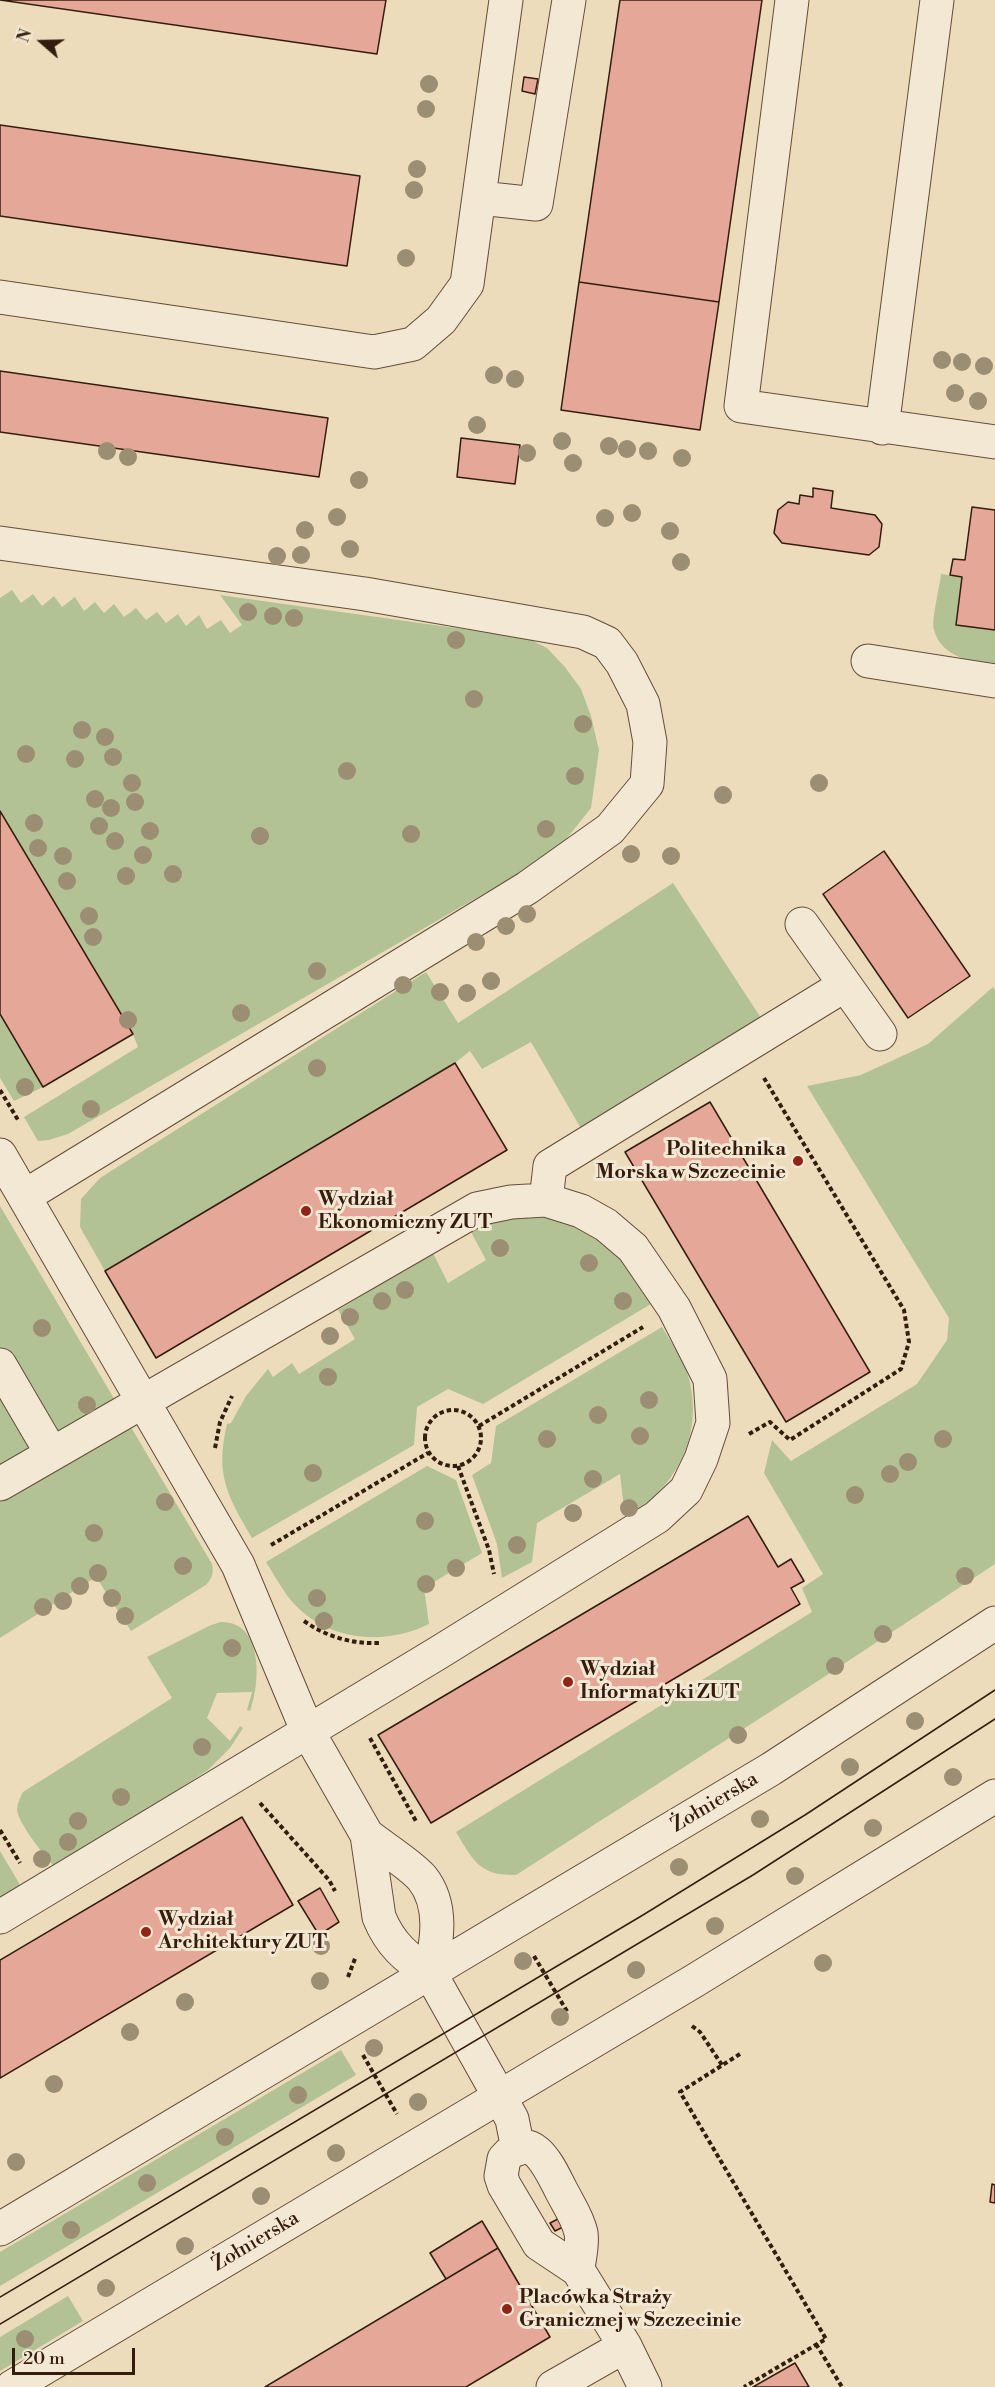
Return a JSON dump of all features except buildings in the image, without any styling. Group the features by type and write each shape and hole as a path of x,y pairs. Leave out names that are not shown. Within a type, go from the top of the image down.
{"street":[{"path":"0,297 374,352 413,344 441,320 466,284 480,198 506,0"},
{"path":"480,198 536,204 569,0"},
{"path":"792,0 741,406 882,428 995,442"},
{"path":"882,428 936,0"},
{"path":"0,543 365,594 583,632 607,643 622,663 643,704 650,742 647,784 610,829 527,888 25,1196"},
{"path":"868,661 995,681"},
{"path":"802,924 880,1034"},
{"path":"546,1200 550,1166 845,984"},
{"path":"0,1155 238,1565 307,1730 367,1835 379,1917 384,1930 408,1959 430,1973 512,2119 518,2149"},
{"path":"0,1484 477,1209 511,1202 546,1200 581,1211 606,1225 633,1248 674,1308 710,1379 713,1423 701,1459 686,1490 657,1517 438,1653 0,1917"},
{"path":"0,1365 52,1455"},
{"name":"Żołnierska","path":"0,2229 771,1769 995,1623"},
{"name":"Żołnierska","path":"12,2387 828,1901 995,1796"},
{"path":"367,1835 422,1878 430,1892 436,1910 437,1938 430,1973"},
{"path":"578,2270 581,2234 577,2220 544,2157 531,2148 518,2149 508,2154 504,2159 501,2176 504,2185 539,2244 578,2270 625,2346 645,2387"},
{"path":"554,2387 625,2346"}],"path":[{"path":"744,1437 770,1422 790,1440 901,1369 909,1342 904,1310 745,1047"},
{"path":"479,1426 674,1308"},
{"path":"216,1457 215,1447 220,1422 238,1385 222,1358"},
{"path":"455,1409 469,1414 479,1426 482,1437 473,1459 458,1467 441,1464 429,1453 424,1438 428,1424 440,1413 455,1409"},
{"path":"238,1565 429,1453"},
{"path":"458,1467 489,1550 503,1611"},
{"path":"299,1617 319,1631 348,1641 389,1643"},
{"path":"368,1731 371,1742 421,1831"},
{"path":"259,1802 329,1880 339,1898"},
{"path":"356,1958 357,1951"},
{"path":"531,1952 572,2019"},
{"path":"691,2025 700,2031 722,2065"},
{"path":"740,2054 680,2092 826,2338 744,2387"},
{"path":"367,2062 392,2106"},
{"path":"816,2344 842,2387"}],"green space":[{"path":"941,574 962,577 956,625 995,630 995,666 959,657 943,646 938,639 933,625"},
{"path":"12,590 21,603 33,594 42,606 54,596 62,607 75,597 84,611 95,602 104,613 114,604 124,617 136,608 146,620 157,612 166,623 178,614 186,626 199,615 207,629 221,620 230,633 242,625 220,595 527,638 547,648 581,689 591,716 599,750 591,808 556,852 68,1134 38,1141 24,1117 138,1047 133,1034 0,811 0,598"},
{"path":"673,883 761,1018 583,1132 531,1042 482,1069 470,1051 455,1063 105,1271 80,1227 81,1199 100,1178 426,972 458,1023"},
{"path":"993,987 995,990 995,1564 516,1875 503,1875 485,1869 467,1851 456,1832 812,1612 802,1588 823,1574 764,1473 772,1440 791,1461 917,1384 947,1340 949,1318 807,1086 861,1075 928,1044"},
{"path":"0,1014 43,1087 14,1101 0,1078"},
{"path":"0,1206 212,1564 212,1575 206,1585 131,1631 96,1577 0,1638"},
{"path":"541,1215 567,1221 615,1248 651,1304 483,1404 448,1389 417,1407 414,1445 252,1538 230,1496 223,1471 222,1457 227,1424 231,1423 246,1396 268,1369 273,1377 292,1363 299,1374 355,1339 338,1310 433,1253 448,1283 486,1260 471,1232 491,1222"},
{"path":"662,1327 685,1366 692,1394 693,1416 690,1436 673,1474 660,1491 625,1517 620,1474 537,1523 532,1562 502,1578 497,1544 472,1475 491,1463 496,1426"},
{"path":"427,1466 456,1480 482,1553 424,1588 429,1624 391,1636 352,1635 333,1630 300,1609 286,1594 266,1562"},
{"path":"221,1622 235,1624 245,1631 252,1642 257,1670 254,1699 250,1711 247,1710 252,1692 217,1693 207,1718 230,1741 240,1726 243,1728 230,1748 208,1770 57,1869 34,1841 19,1816 17,1810 23,1792 172,1698 147,1657"},
{"path":"0,1851 19,1883 20,1897 0,1910"},
{"path":"341,2050 356,2075 0,2286 0,2252"},
{"path":"68,2296 83,2321 0,2371 0,2337"}],"tram line":[{"path":"0,2297 643,1915 805,1815 995,1690"},
{"path":"0,2324 753,1875 995,1719"}],"place":[{"name":"Politechnika Morska w Szczecinie","path":"798,1161"},
{"name":"Wydział Ekonomiczny ZUT","path":"306,1211"},
{"name":"Wydział Informatyki ZUT","path":"568,1682"},
{"name":"Wydział Architektury ZUT","path":"146,1932"},
{"name":"Placówka Straży Granicznej w Szczecinie","path":"507,2309"}]}
